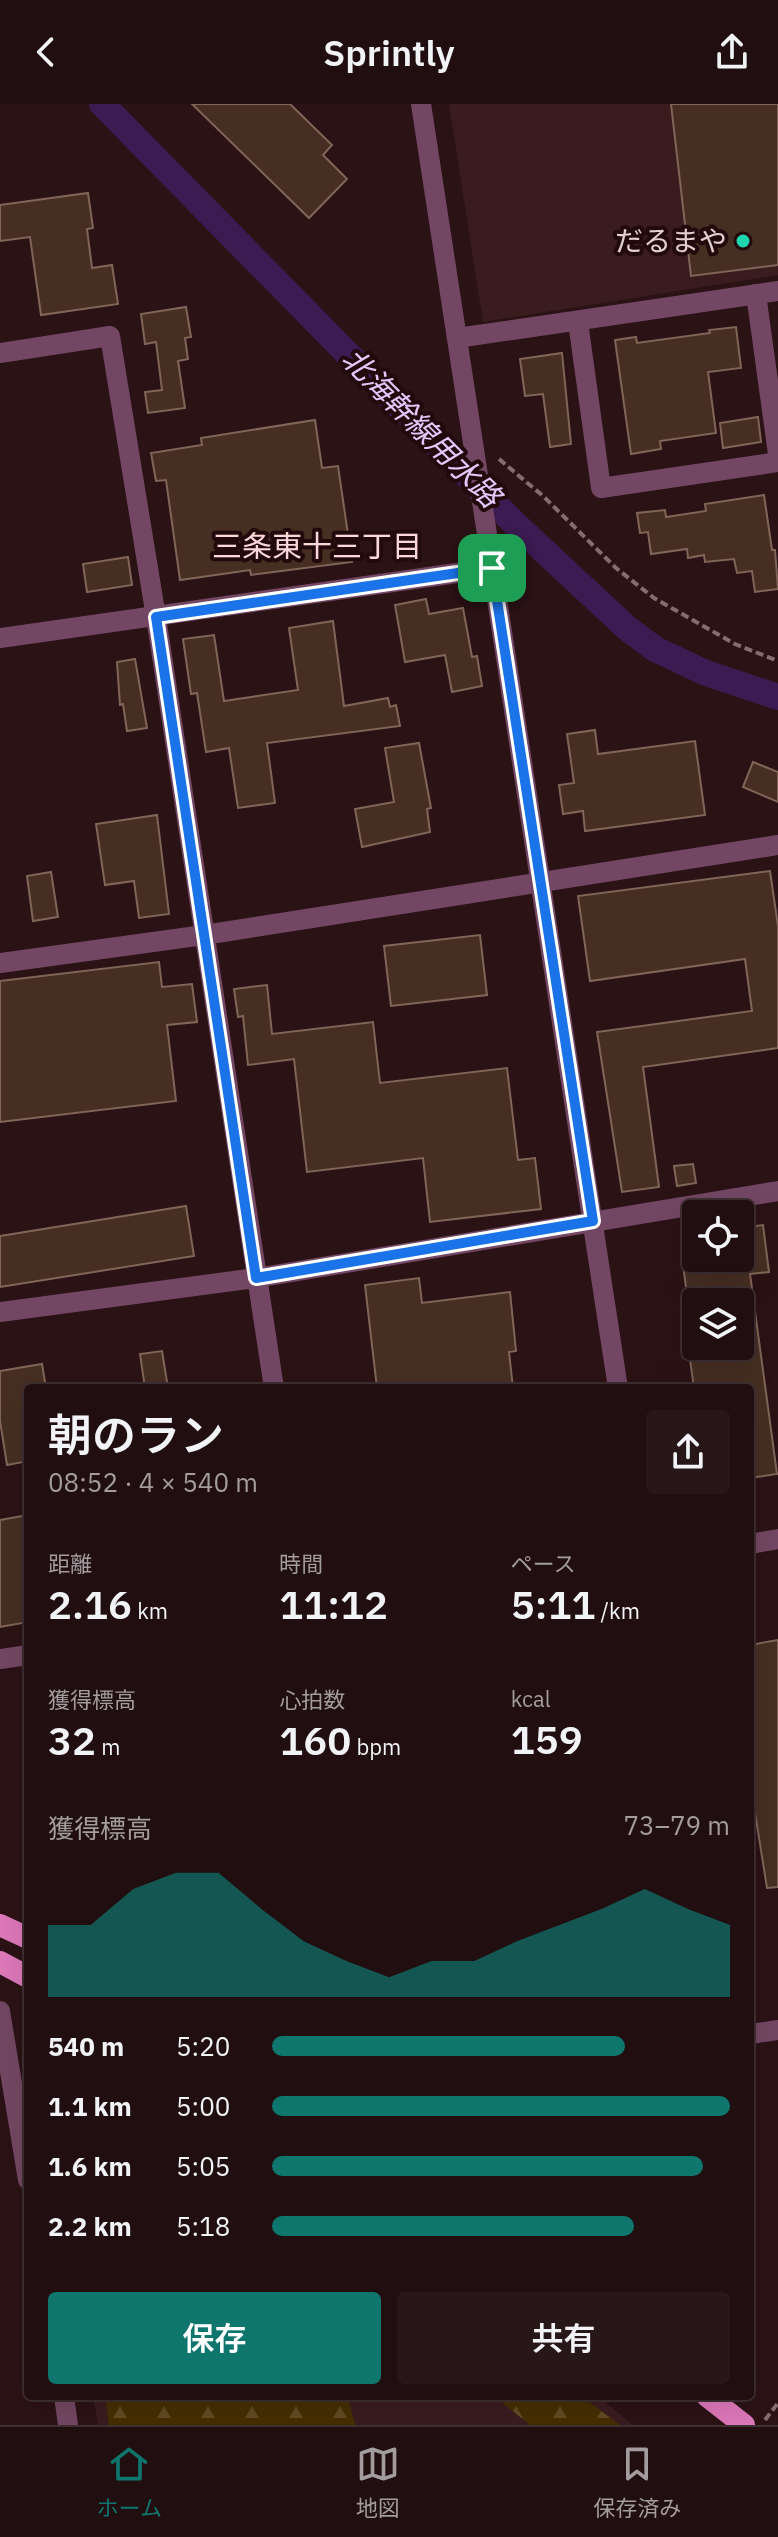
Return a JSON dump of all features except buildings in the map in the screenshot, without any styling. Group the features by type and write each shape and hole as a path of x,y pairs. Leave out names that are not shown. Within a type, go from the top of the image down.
{"highway":[{"path":"0,1925 24,1936"},
{"path":"0,1962 24,1975"},
{"path":"712,2400 744,2425"}],"street":[{"path":"421,104 617,1384"},
{"path":"457,338 778,291"},
{"path":"756,294 778,454"},
{"path":"578,322 601,488 778,462"},
{"path":"0,353 110,336 273,1384"},
{"path":"0,638 492,568"},
{"path":"0,963 204,935 778,845"},
{"path":"0,1312 256,1278 778,1191"},
{"path":"754,1543 778,1539"},
{"path":"0,1659 24,1656"},
{"path":"0,2011 24,2156"},
{"path":"754,2033 778,2030"},
{"path":"65,2400 68,2425"}],"path":[{"path":"474,446 543,496 616,568 654,598 735,644 778,661"},
{"path":"761,2425 778,2403"}],"shaded area":[{"path":"449,104 778,104 778,275 483,322"},
{"path":"94,2400 603,2400 633,2425 98,2425"}],"green space":[{"path":"106,2400 349,2400 355,2425 109,2425"},
{"path":"499,2400 586,2400 620,2425 530,2425"}],"waterway":[{"name":"北海幹線用水路","path":"102,104 514,523 627,628 655,649 706,673 778,697"}],"place":[{"name":"だるまや","path":"743,241"}],"district":[{"name":"三条東十三丁目","path":"317,547"}],"route":[{"path":"492,568 593,1221 256,1278 156,617 492,568"}]}
